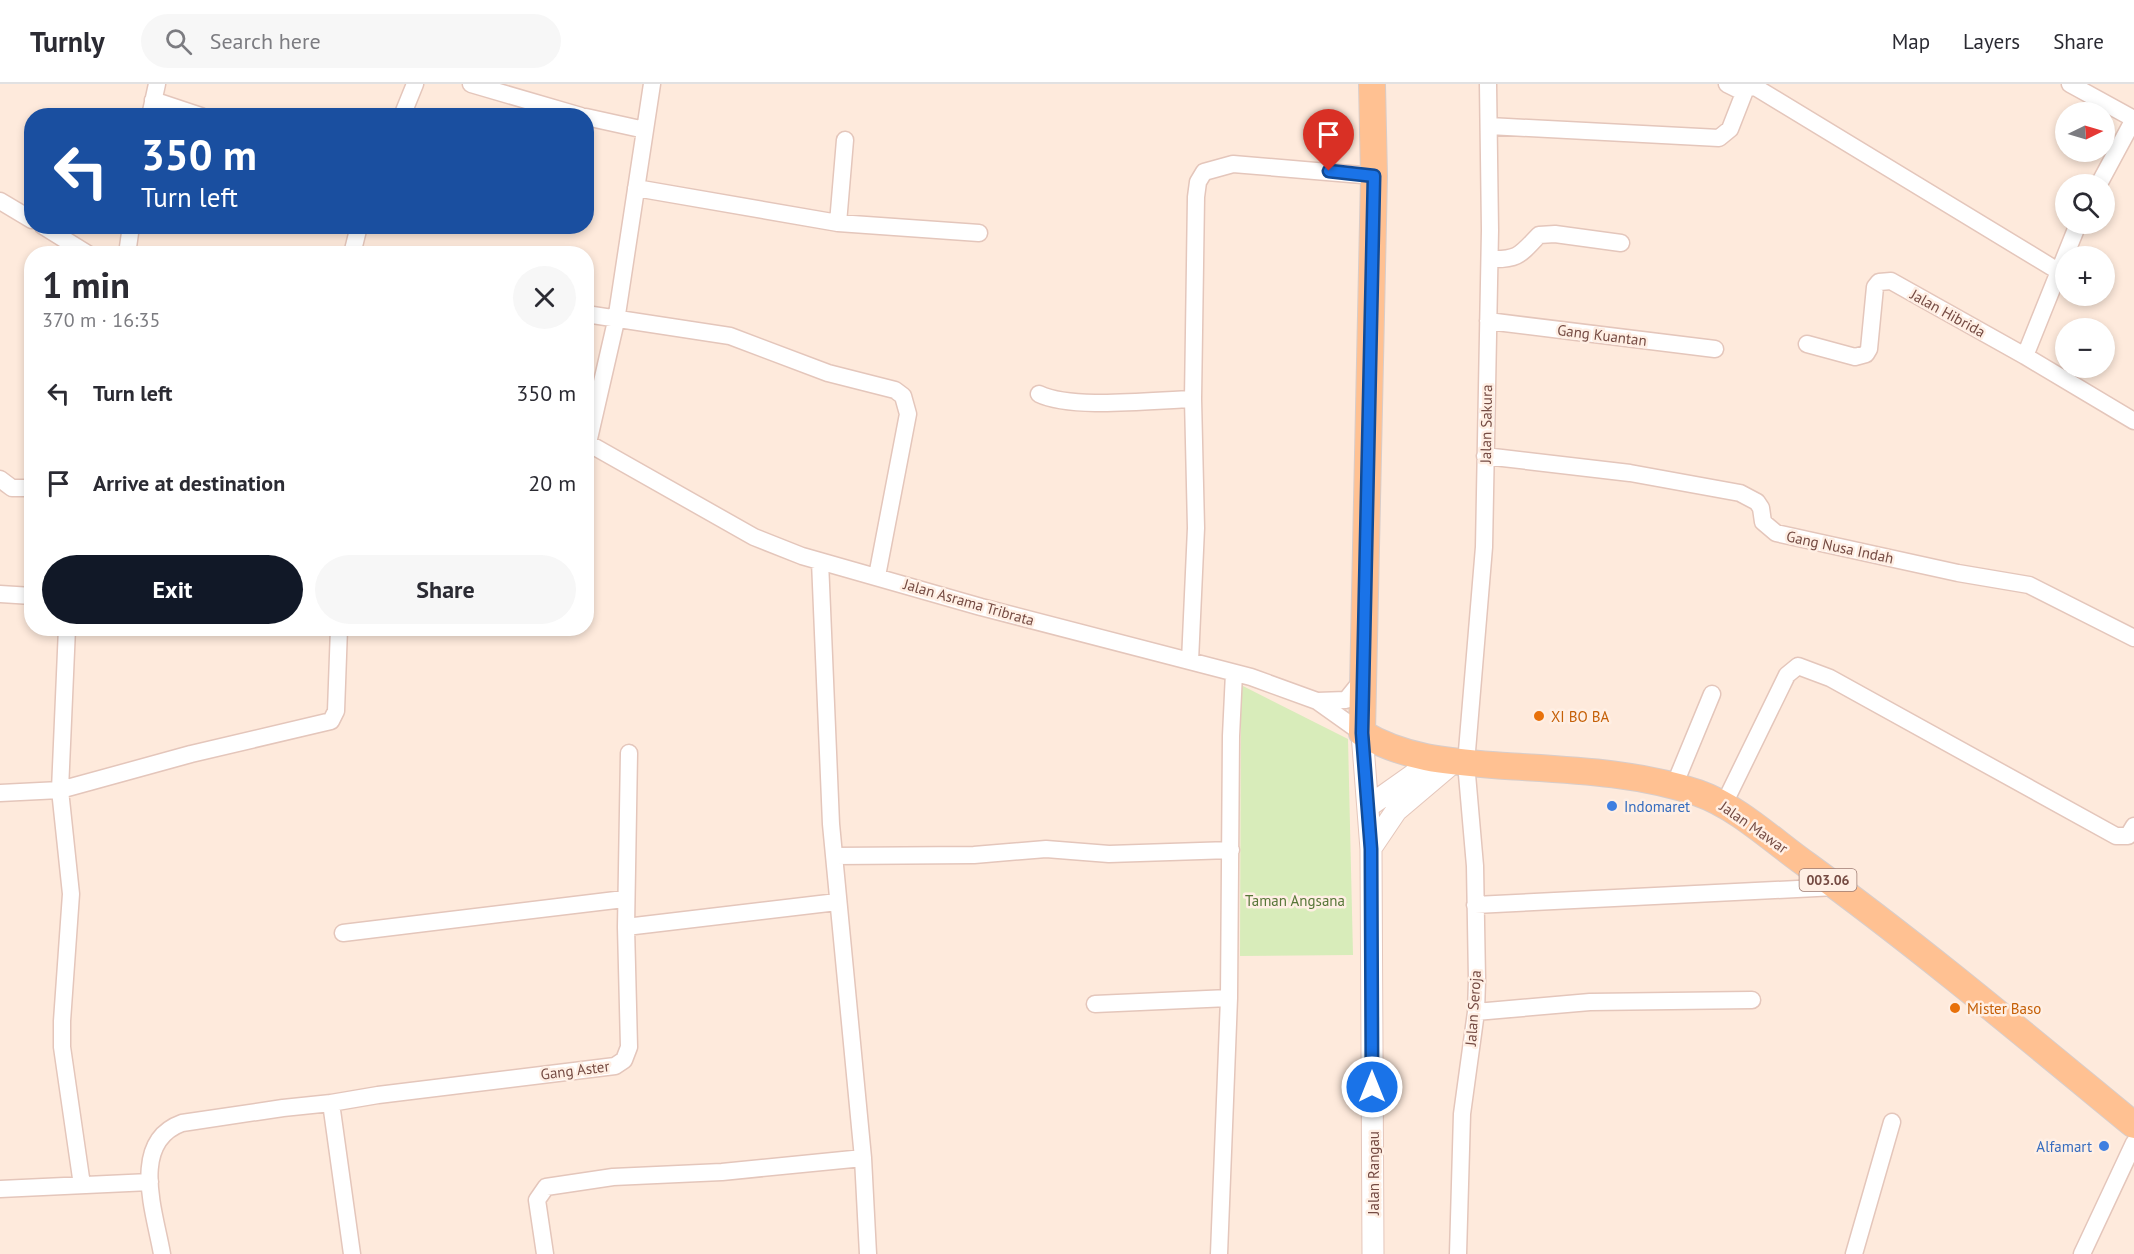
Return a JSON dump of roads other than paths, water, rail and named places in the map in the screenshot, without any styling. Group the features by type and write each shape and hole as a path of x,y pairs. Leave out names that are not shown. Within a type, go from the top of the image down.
{"main road":[{"name":"Jalan Rangau","path":"1364,708 1374,176 1372,84"},
{"name":"Jalan Mawar","path":"1364,708 1379,744 1417,757 1596,772 1674,786 1724,804 1837,887 1970,990 2134,1125"}],"street":[{"path":"406,108 416,84"},
{"path":"471,84 554,108"},
{"path":"594,414 616,321 652,84"},
{"name":"Jalan Sakura","path":"1453,760 1484,547 1490,259 1488,84"},
{"path":"1727,84 1743,92"},
{"path":"2070,84 2134,119 2104,174"},
{"path":"1489,126 1713,139 1728,133 1743,92 1746,88 1755,87 2055,269"},
{"path":"153,100 177,108"},
{"path":"594,119 645,130"},
{"path":"838,223 845,140"},
{"path":"1190,661 1196,528 1193,399 1197,182 1204,172 1233,164 1374,176"},
{"path":"636,188 838,223 979,232"},
{"path":"0,201 24,215"},
{"path":"56,234 75,246"},
{"path":"1490,259 1509,260 1522,253 1539,235 1555,234 1622,243"},
{"path":"2025,356 2055,279"},
{"name":"Jalan Hibrida","path":"1807,344 1855,357 1866,354 1869,349 1875,287 1884,280 1891,281 2025,356 2134,421"},
{"path":"594,316 616,321 730,336 828,373 895,390 903,396 908,414 877,576"},
{"name":"Gang Kuantan","path":"1488,321 1715,350"},
{"path":"1039,394 1061,399 1108,402 1193,399"},
{"name":"Jalan Asrama Tribrata","path":"594,447 754,537 820,561 1234,673 1317,701 1364,708"},
{"name":"Gang Nusa Indah","path":"1485,456 1630,473 1740,493 1757,502 1761,508 1763,522 1776,533 1958,573 2029,585 2134,638"},
{"path":"0,479 12,488 24,488"},
{"path":"820,561 837,902 863,1158 868,1254"},
{"path":"0,594 24,596"},
{"path":"67,636 60,790 71,894 62,1047 82,1185"},
{"path":"0,793 60,790 191,754 331,721 336,711 339,636"},
{"path":"1724,804 1787,675 1798,666 1830,678 2116,836 2128,836 2134,826"},
{"path":"1219,1254 1229,998 1231,735 1234,673"},
{"path":"1674,786 1712,694"},
{"path":"1337,701 1352,695 1364,708"},
{"path":"1317,701 1337,701 1364,708"},
{"name":"Jalan Rangau","path":"1364,708 1371,849 1373,1254"},
{"name":"Gang Aster","path":"162,1254 150,1182 152,1148 169,1128 182,1123 283,1107 331,1103 378,1095 615,1066 624,1060 629,1047 624,899 629,753"},
{"path":"1369,806 1453,760"},
{"path":"1371,849 1396,811 1453,760"},
{"name":"Jalan Seroja","path":"1453,760 1475,906 1476,1012 1462,1114 1458,1254"},
{"path":"834,856 974,855 1046,849 1109,854 1231,850"},
{"path":"1475,906 1837,887"},
{"path":"343,933 624,899"},
{"path":"626,927 837,902"},
{"path":"1095,1004 1229,998"},
{"path":"1476,1012 1590,1002 1752,1000"},
{"path":"331,1103 352,1254"},
{"path":"1854,1254 1892,1122"},
{"path":"2082,1254 2134,1143"},
{"path":"545,1254 537,1200 540,1192 553,1185 613,1177 722,1172 863,1158"},
{"path":"0,1189 150,1182"}],"place":[{"name":"XI BO BA","path":"1539,716"},
{"name":"Indomaret","path":"1612,806"},
{"name":"Mister Baso","path":"1955,1008"},
{"name":"Alfamart","path":"2104,1146"}],"park label":[{"name":"Taman Angsana","path":"1295,900"}]}
